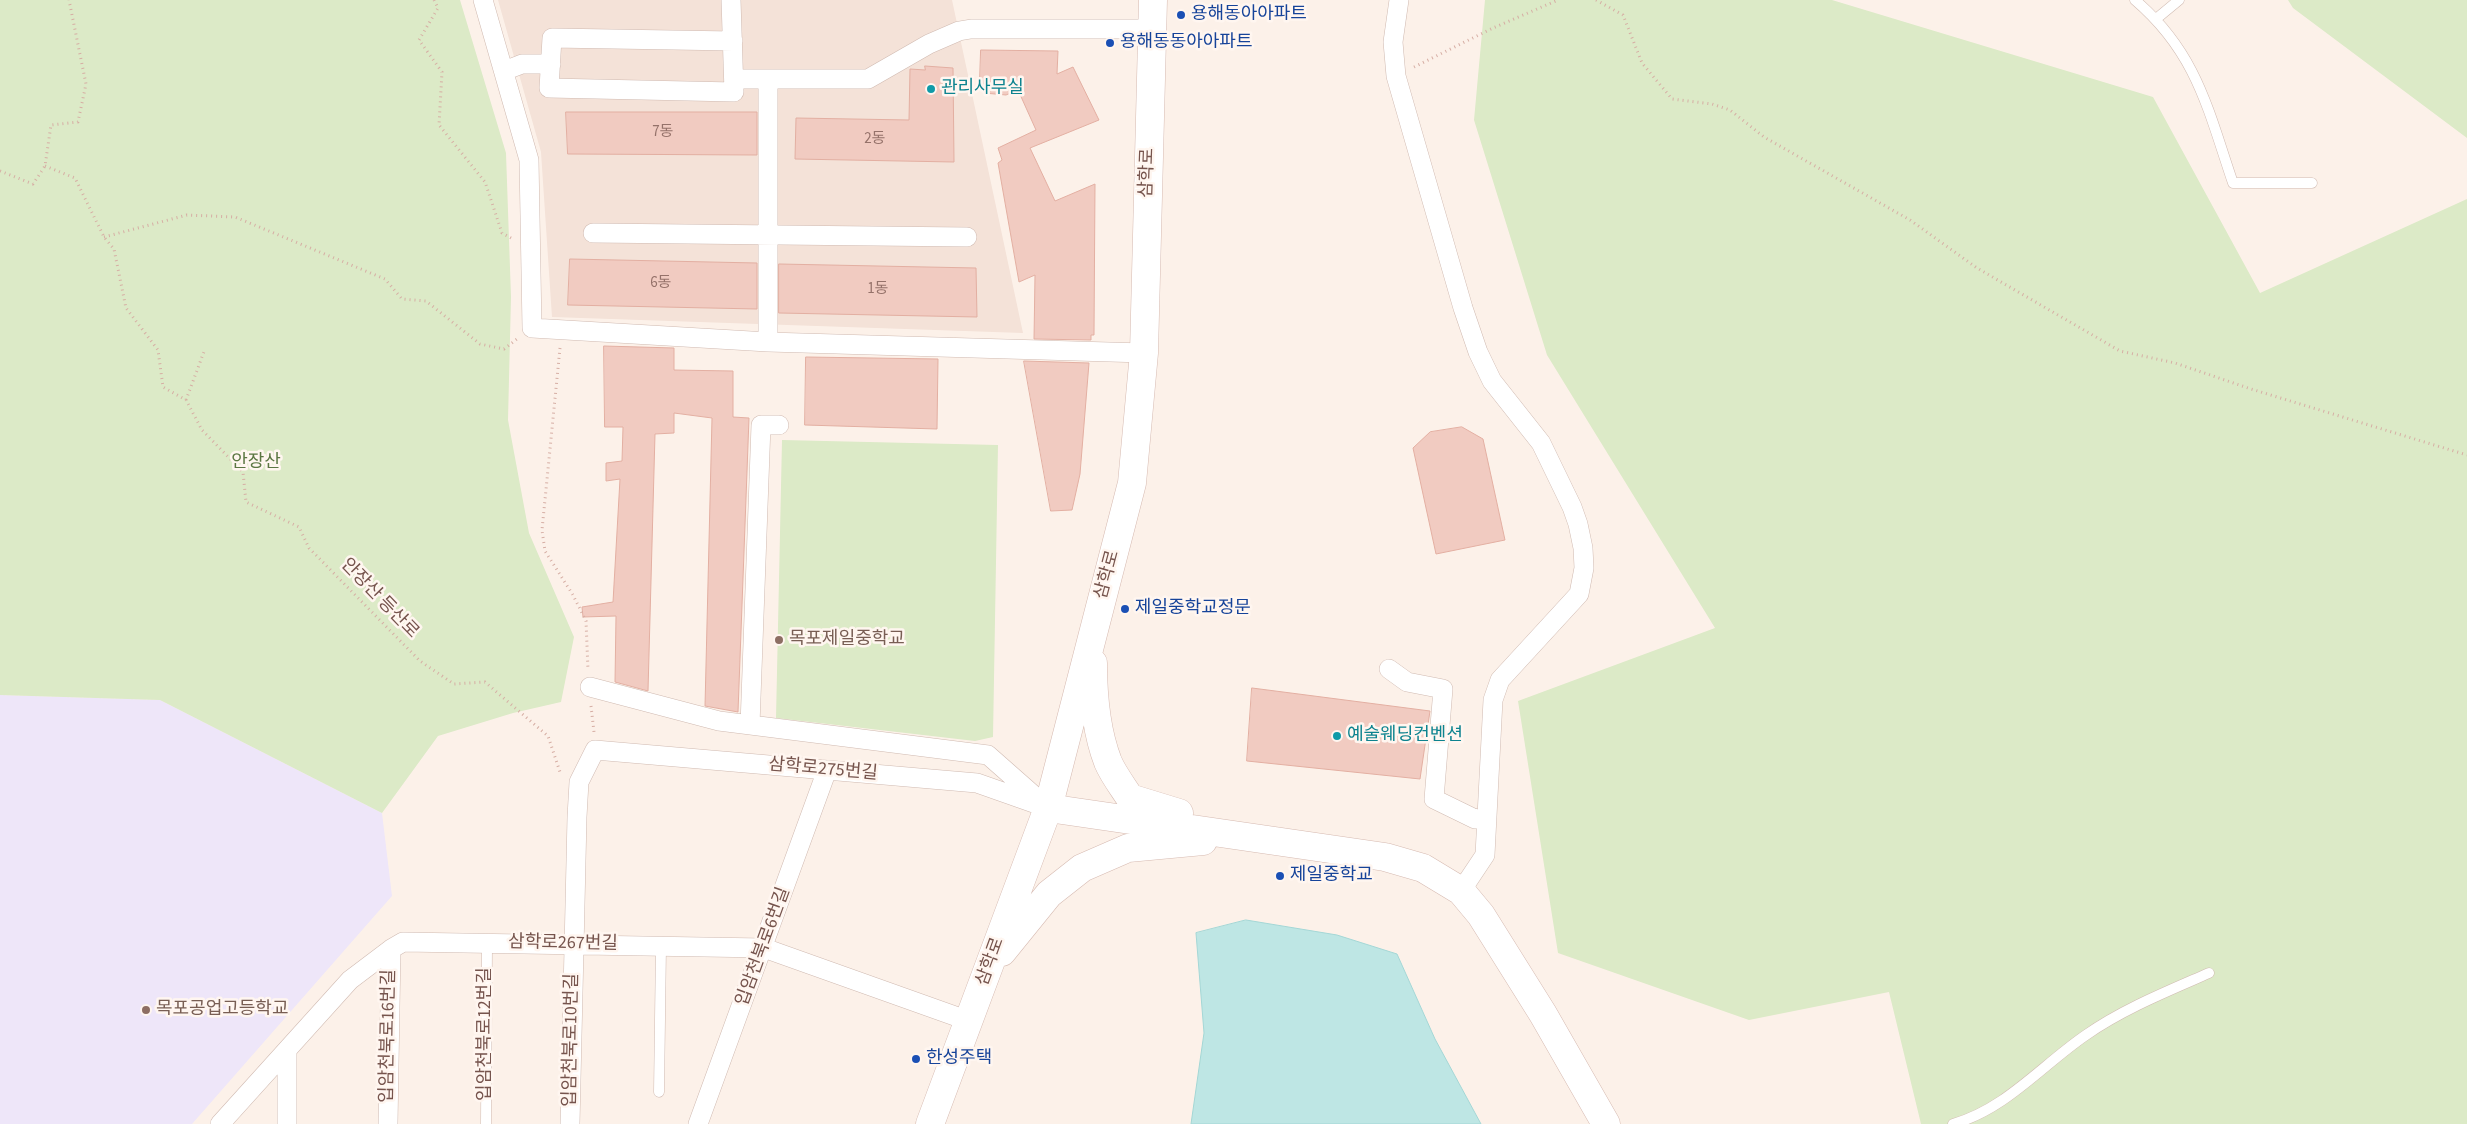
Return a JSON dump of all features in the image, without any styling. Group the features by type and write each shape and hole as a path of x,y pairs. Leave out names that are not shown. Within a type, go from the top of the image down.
{"street":[{"path":"484,0 530,160 532,328 768,342 1144,353"},
{"path":"732,0 734,92 549,88 552,38 732,41"},
{"name":"삼학로","path":"930,1124 1048,808 1132,483 1144,353 1153,0"},
{"path":"1398,0 1393,42 1396,76 1478,352 1492,381 1541,443 1572,507 1583,548 1584,568 1579,594 1500,680 1493,700 1485,855 1461,891"},
{"path":"734,79 868,79 929,44 959,31 971,29 1152,29"},
{"path":"504,71 522,64 551,64"},
{"path":"768,80 768,342"},
{"path":"593,233 967,237"},
{"path":"750,725 761,424 779,425"},
{"path":"1092,636 1093,688 1100,734 1108,763 1130,798 1254,838"},
{"path":"1389,669 1407,682 1444,689 1434,799 1475,819 1487,818"},
{"path":"590,688 719,721 988,755 1048,808 1385,858 1423,868 1461,891 1481,915 1543,1014 1606,1124"},
{"name":"입암천북로10번길","path":"570,1124 579,782 595,750"},
{"name":"삼학로275번길","path":"595,750 977,783 1048,808"},
{"name":"입암천북로6번길","path":"698,1124 764,948 827,770"},
{"path":"989,969 1049,894 1082,868 1128,848 1254,838"},
{"name":"삼학로267번길","path":"220,1124 350,980 402,942 764,948 969,1021"},
{"name":"입암천북로16번길","path":"388,1124 390,949"},
{"path":"287,1050 287,1124"}],"lane":[{"path":"2135,0 2177,44 2196,76 2233,184 2312,183"},
{"path":"2156,20 2179,0"},
{"name":"입암천북로12번길","path":"486,1124 487,944"},
{"path":"659,1092 661,946"},
{"path":"1953,1124 1975,1117 2000,1102 2100,1026 2156,996 2209,973"}],"path":[{"path":"0,172 33,184 45,166 51,125 78,122 86,84 69,0"},
{"path":"434,0 438,8 419,40 442,72 439,125 485,182 502,233 512,239 530,240"},
{"path":"1396,76 1493,28 1558,0"},
{"path":"1596,0 1623,15 1642,63 1672,99 1712,104 1730,110 1764,137 1910,220 1977,268 2120,351 2175,363 2251,389 2467,455"},
{"path":"45,166 76,178 104,237 114,249 126,308 158,350 163,387 186,400 205,349"},
{"path":"104,237 188,215 235,217 385,279 402,299 426,302 480,344 504,349 532,328"},
{"path":"562,330 542,530 545,551 586,621 595,750"},
{"name":"안장산 등산로","path":"186,400 202,430 243,472 246,502 300,527 309,548 420,661 454,684 485,682 524,714 548,736 563,778 579,782"}],"shaded area":[{"path":"498,0 952,0 1023,333 552,317 541,152"},
{"name":"목포공업고등학교","path":"0,695 160,700 382,813 392,896 192,1124 0,1124"}],"green space":[{"name":"안장산","path":"0,0 460,0 506,153 511,297 508,420 529,533 574,637 561,702 513,713 438,736 382,813 160,700 0,695"},
{"path":"1485,0 1832,0 2153,97 2260,293 2467,199 2467,1124 1921,1124 1889,992 1749,1020 1558,953 1518,701 1715,628 1547,355 1474,120"},
{"path":"2288,0 2467,0 2467,138 2293,8"},
{"path":"782,440 998,445 993,737 975,741 776,718"}],"water":[{"path":"1246,920 1337,935 1397,954 1435,1039 1481,1124 1191,1124 1204,1033 1196,933"}],"building":[{"path":"981,50 1058,51 1057,74 1073,67 1099,120 1030,148 1055,201 1095,184 1094,335 1091,335 1091,340 1034,339 1035,275 1019,282 998,163 1002,160 998,148 1036,130 1018,90 1006,95 984,93 983,80 980,80"},
{"path":"925,66 953,68 954,162 795,159 796,118 909,120 910,69 925,70"},
{"path":"566,112 757,112 757,155 568,154"},
{"path":"570,259 757,263 757,309 568,305"},
{"path":"779,264 976,268 977,317 779,313"},
{"path":"604,346 674,348 674,370 733,371 733,417 749,418 738,712 705,706 712,418 674,413 674,433 655,434 648,691 615,682 616,616 583,617 582,607 613,602 620,479 606,481 606,463 622,461 623,427 605,427"},
{"path":"806,357 938,359 937,429 805,425"},
{"path":"1024,361 1089,363 1080,474 1072,510 1051,511"},
{"path":"1462,427 1483,439 1505,540 1436,554 1413,448 1430,432"},
{"name":"예술웨딩컨벤션","path":"1252,688 1430,711 1420,779 1247,761"}],"place":[{"name":"용해동아아파트","path":"1181,15"},
{"name":"용해동동아아파트","path":"1110,43"},
{"name":"관리사무실","path":"931,89"},
{"name":"제일중학교정문","path":"1125,609"},
{"name":"목포제일중학교","path":"779,640"},
{"name":"예술웨딩컨벤션","path":"1337,736"},
{"name":"제일중학교","path":"1280,876"},
{"name":"목포공업고등학교","path":"146,1010"},
{"name":"한성주택","path":"916,1059"}]}
